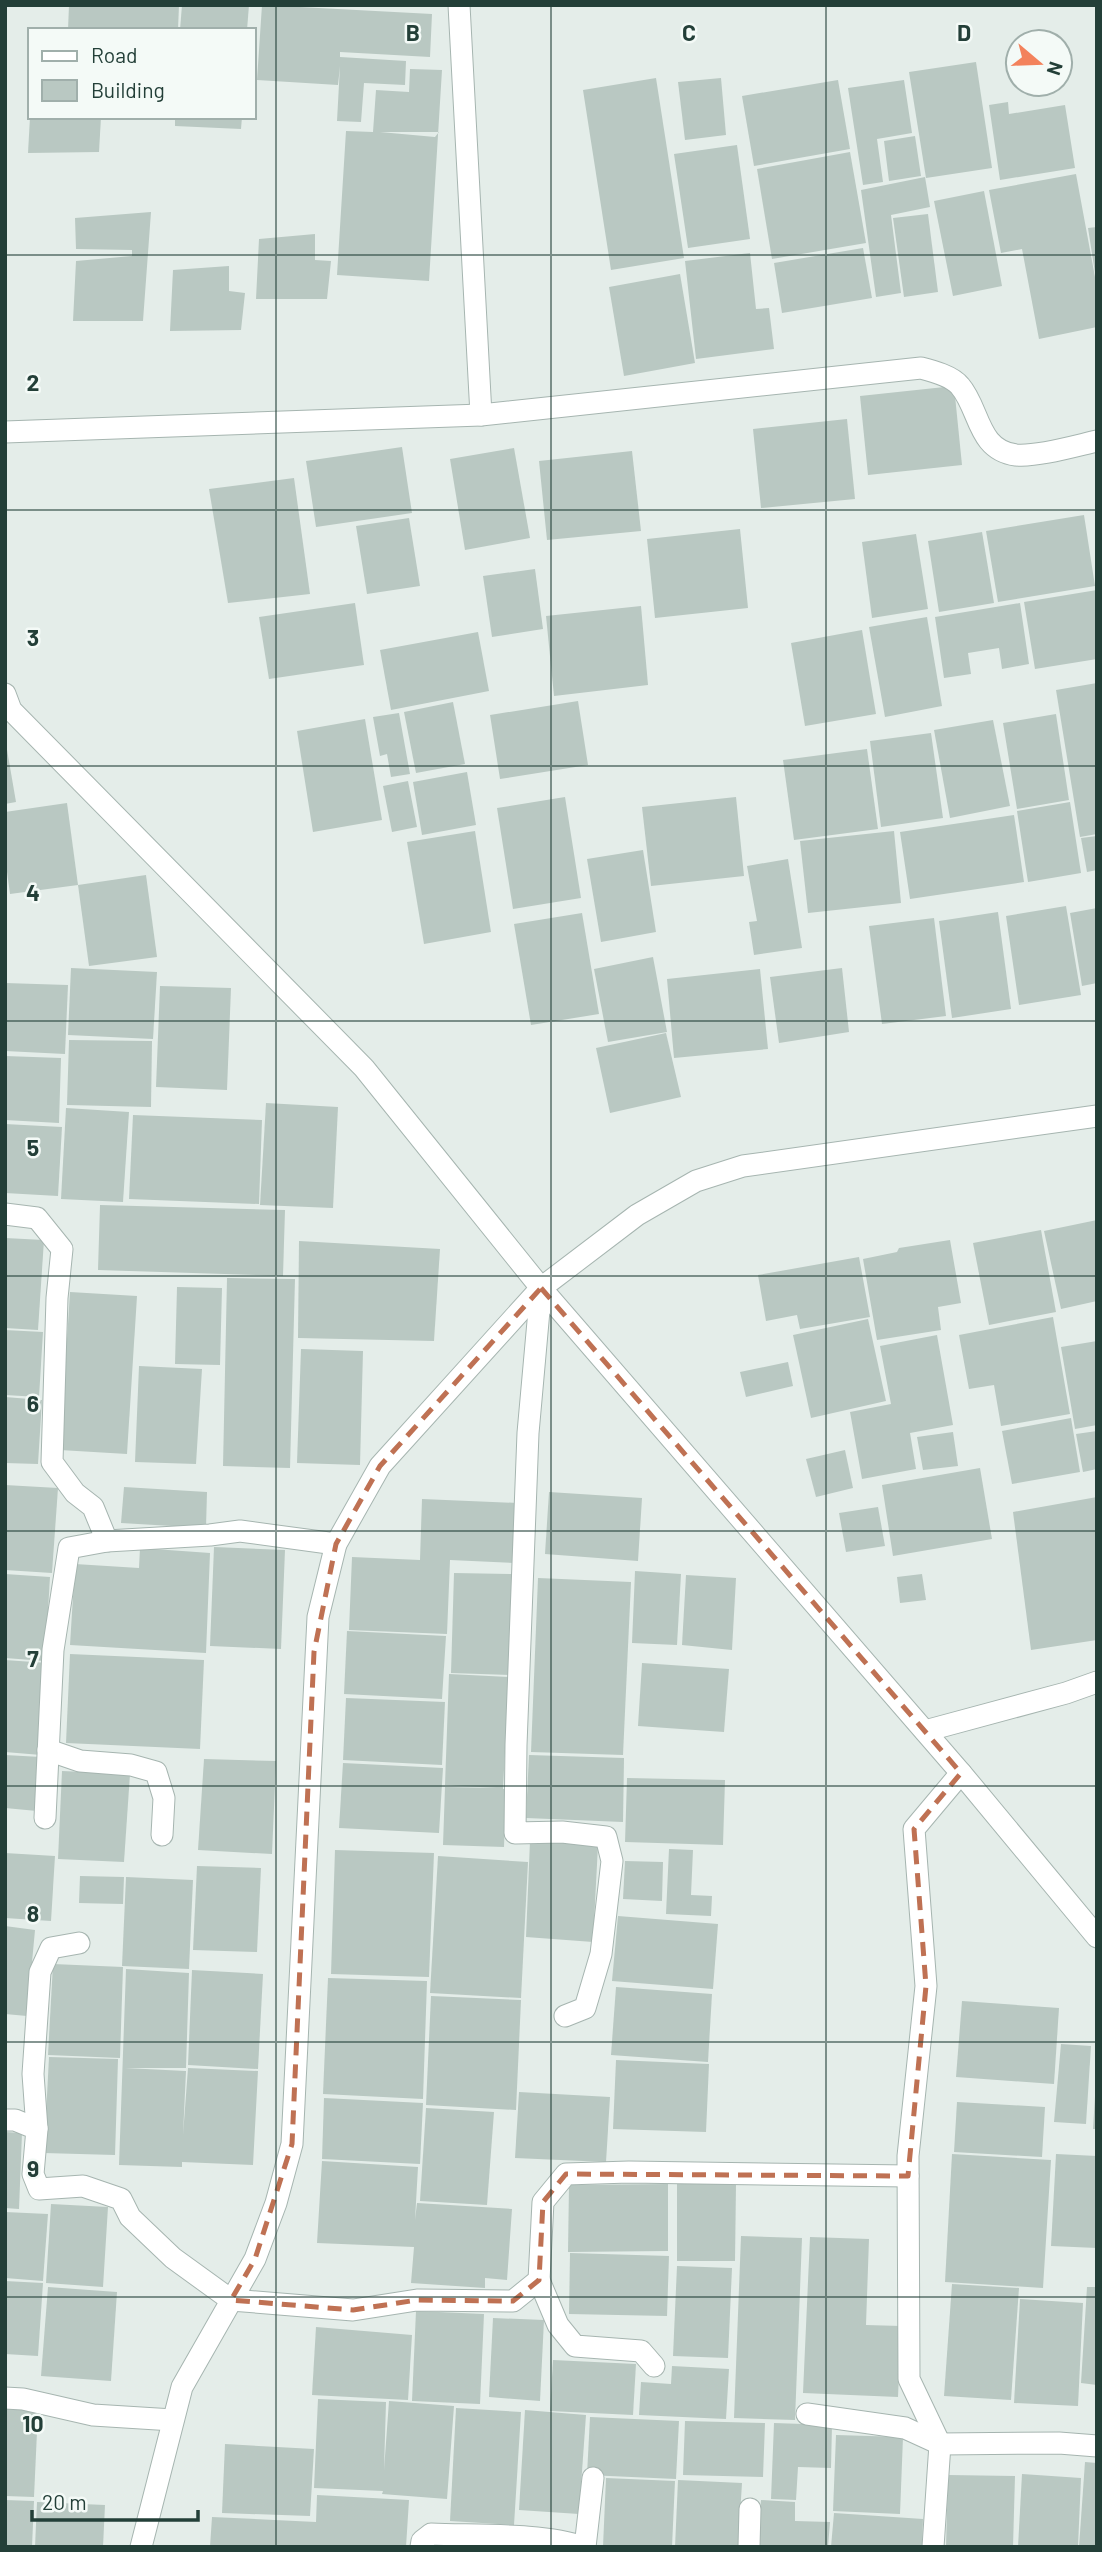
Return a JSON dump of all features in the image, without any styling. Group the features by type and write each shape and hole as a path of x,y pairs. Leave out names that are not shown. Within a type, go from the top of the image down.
{"street":[{"path":"459,5 481,415"},
{"path":"5,432 481,415 921,368 940,373 960,385 986,438 999,449 1016,455 1097,442"},
{"path":"7,705 364,1068 541,1288 961,1773 1097,1937"},
{"path":"141,2547 182,2387 255,2259 276,2203 292,2144 314,1653 318,1617 336,1544 380,1466 541,1288 637,1215 696,1181 743,1167 1097,1116"},
{"path":"5,1214 37,1218 62,1249 57,1298 52,1462 75,1493 93,1507 107,1541"},
{"path":"541,1288 528,1433 515,1833 562,1832 606,1836 612,1861 601,1954 585,2008 565,2016"},
{"path":"45,1818 53,1650 69,1548 107,1541 240,1531 336,1544"},
{"path":"925,1731 1097,1682"},
{"path":"48,1750 80,1761 131,1765 156,1772 164,1798 162,1835"},
{"path":"933,2547 940,2444 909,2379 908,2156 926,1986 914,1829 961,1773"},
{"path":"79,1943 51,1948 40,1972 33,2074 37,2129 33,2174 39,2189 83,2186 121,2199 130,2217 173,2258 231,2300 353,2310 417,2300 513,2301 539,2280"},
{"path":"5,2120 15,2120 37,2129"},
{"path":"654,2366 641,2351 575,2346 558,2325 539,2280 543,2202 566,2174 629,2172 908,2176"},
{"path":"5,2398 23,2399 93,2415 173,2420"},
{"path":"807,2414 905,2428 940,2444 1059,2443 1097,2446"},
{"path":"421,2547 422,2541 431,2534 528,2538 584,2547 593,2478"},
{"path":"749,2547 750,2509"}],"highlighted area":[{"path":"541,1288 961,1773 914,1829 926,1986 908,2176 566,2174 543,2202 539,2280 513,2301 417,2300 353,2310 231,2300 255,2259 292,2144 314,1652 336,1544 380,1466"}],"building":[{"path":"69,5 179,5 178,28 68,28"},
{"path":"182,5 249,5 247,28 180,28"},
{"path":"262,5 432,14 430,57 340,52 340,57 406,61 405,85 364,83 361,122 337,121 340,66 338,85 257,80"},
{"path":"976,62 992,168 926,178 909,72"},
{"path":"410,69 442,70 438,132 380,132 435,137 438,133 429,281 337,275 346,131 373,132 376,90 409,92"},
{"path":"656,78 684,258 611,270 583,90"},
{"path":"721,78 726,135 685,140 678,82"},
{"path":"838,80 850,149 754,166 742,96"},
{"path":"904,80 912,133 877,139 883,182 863,185 848,88"},
{"path":"1008,102 1009,114 1065,105 1075,168 1000,180 989,105"},
{"path":"30,119 101,119 99,152 28,153"},
{"path":"175,119 242,119 241,129 175,126"},
{"path":"915,136 921,176 889,181 884,141"},
{"path":"737,145 750,239 688,248 674,154"},
{"path":"850,152 866,243 772,259 757,169"},
{"path":"1076,174 1097,288 1097,327 1039,339 1022,249 1001,253 989,190"},
{"path":"925,177 930,207 891,215 901,293 876,297 861,190"},
{"path":"984,191 1002,286 953,296 934,201"},
{"path":"151,212 143,321 73,321 76,261 132,256 132,250 76,249 75,218"},
{"path":"928,214 938,292 904,297 893,218"},
{"path":"1097,227 1097,273 1095,273 1088,228"},
{"path":"315,234 315,260 331,261 327,299 256,299 259,239"},
{"path":"863,248 872,298 782,313 774,263"},
{"path":"750,253 756,309 769,308 774,349 696,359 685,261"},
{"path":"229,266 229,291 245,293 241,330 170,331 173,270"},
{"path":"680,274 695,363 624,376 609,287"},
{"path":"954,386 962,465 868,475 860,396"},
{"path":"847,419 855,499 761,508 753,429"},
{"path":"402,447 412,513 316,527 306,461"},
{"path":"514,448 530,538 465,550 450,459"},
{"path":"632,451 641,531 547,540 539,461"},
{"path":"294,478 310,594 228,603 209,489"},
{"path":"1084,515 1095,586 998,602 986,531"},
{"path":"409,518 420,586 367,594 356,526"},
{"path":"740,529 748,608 655,618 647,539"},
{"path":"982,532 994,603 939,612 928,541"},
{"path":"916,534 928,609 872,618 862,542"},
{"path":"535,569 543,629 492,637 483,576"},
{"path":"1097,590 1097,659 1035,669 1024,602"},
{"path":"355,603 364,665 269,679 259,617"},
{"path":"1020,603 1029,664 1002,669 999,648 968,653 971,674 944,678 935,617"},
{"path":"641,606 648,685 554,696 546,616"},
{"path":"927,617 942,706 885,717 869,627"},
{"path":"862,630 876,714 805,726 791,643"},
{"path":"478,632 489,691 391,710 380,650"},
{"path":"1097,683 1097,834 1080,837 1056,690"},
{"path":"578,701 588,765 500,779 490,715"},
{"path":"453,702 465,764 416,773 404,712"},
{"path":"399,713 410,774 391,777 387,754 380,756 373,717"},
{"path":"1056,714 1069,800 1017,809 1003,723"},
{"path":"365,719 382,820 313,832 297,731"},
{"path":"993,720 1010,806 950,818 934,730"},
{"path":"931,733 943,818 881,827 870,741"},
{"path":"5,738 16,802 5,804"},
{"path":"867,749 878,829 794,840 783,760"},
{"path":"467,772 476,825 422,835 413,782"},
{"path":"408,781 417,827 392,832 383,786"},
{"path":"565,797 581,898 513,909 497,808"},
{"path":"736,797 744,876 651,886 642,807"},
{"path":"1070,802 1081,873 1028,882 1017,811"},
{"path":"67,803 78,885 10,894 5,857 5,812"},
{"path":"1014,815 1024,882 910,899 900,832"},
{"path":"475,831 491,932 424,944 407,842"},
{"path":"894,831 901,903 808,913 800,841"},
{"path":"1097,836 1097,870 1087,872 1081,838"},
{"path":"643,850 656,932 601,942 587,859"},
{"path":"788,859 802,948 754,955 749,922 757,921 747,866"},
{"path":"146,875 157,957 89,966 78,885"},
{"path":"1066,906 1081,995 1019,1005 1006,916"},
{"path":"1097,908 1097,983 1082,986 1070,913"},
{"path":"998,912 1011,1009 952,1018 939,921"},
{"path":"582,913 599,1014 531,1025 514,924"},
{"path":"934,918 946,1016 882,1024 869,926"},
{"path":"653,957 667,1032 608,1042 594,969"},
{"path":"71,968 157,972 153,1039 68,1035"},
{"path":"842,968 849,1032 779,1043 770,977"},
{"path":"760,969 768,1049 674,1058 667,979"},
{"path":"5,983 68,985 65,1054 5,1051"},
{"path":"160,986 231,988 227,1090 156,1087"},
{"path":"666,1033 681,1097 610,1113 596,1048"},
{"path":"69,1040 152,1041 151,1107 67,1105"},
{"path":"5,1056 61,1058 59,1123 5,1120"},
{"path":"266,1103 338,1107 333,1208 260,1205"},
{"path":"66,1108 129,1112 123,1202 61,1199"},
{"path":"133,1115 262,1120 259,1204 129,1199"},
{"path":"5,1124 62,1127 58,1196 5,1193"},
{"path":"100,1205 285,1210 283,1276 98,1270"},
{"path":"1097,1220 1097,1301 1061,1309 1044,1231"},
{"path":"1041,1230 1056,1312 989,1325 973,1243"},
{"path":"5,1238 44,1240 38,1330 5,1328"},
{"path":"950,1240 961,1303 938,1307 941,1330 877,1340 863,1259 897,1252 899,1248"},
{"path":"299,1241 440,1249 434,1341 298,1338"},
{"path":"859,1257 870,1317 800,1329 797,1315 766,1321 758,1275"},
{"path":"227,1278 295,1279 290,1468 223,1466"},
{"path":"177,1287 222,1288 220,1365 175,1364"},
{"path":"70,1292 137,1296 127,1454 60,1450"},
{"path":"1053,1317 1070,1414 1001,1426 994,1385 969,1389 959,1335"},
{"path":"868,1319 886,1401 811,1418 793,1335"},
{"path":"5,1330 43,1332 39,1397 5,1395"},
{"path":"937,1335 953,1425 910,1433 916,1469 862,1479 850,1412 891,1404 880,1346"},
{"path":"1097,1341 1097,1425 1075,1429 1061,1347"},
{"path":"301,1349 363,1351 360,1465 297,1463"},
{"path":"788,1362 793,1386 746,1397 740,1372"},
{"path":"139,1366 202,1369 196,1464 135,1462"},
{"path":"5,1397 42,1400 38,1464 5,1463"},
{"path":"1071,1418 1080,1472 1012,1484 1002,1431"},
{"path":"1097,1431 1097,1469 1083,1472 1076,1434"},
{"path":"953,1432 958,1466 923,1470 917,1437"},
{"path":"845,1450 853,1488 816,1497 806,1459"},
{"path":"980,1468 992,1539 893,1556 882,1485"},
{"path":"5,1485 58,1488 52,1573 5,1570"},
{"path":"124,1487 207,1492 206,1528 121,1523"},
{"path":"549,1492 642,1498 638,1561 545,1554"},
{"path":"1097,1497 1097,1640 1031,1650 1013,1512"},
{"path":"422,1499 518,1503 516,1563 450,1560 447,1634 349,1630 352,1557 420,1560"},
{"path":"878,1507 885,1546 846,1552 839,1513"},
{"path":"214,1547 285,1550 281,1649 210,1646"},
{"path":"140,1548 210,1553 206,1653 70,1645 75,1564 139,1568"},
{"path":"635,1571 681,1574 677,1645 632,1643"},
{"path":"454,1573 515,1574 511,1675 451,1673"},
{"path":"5,1574 50,1577 45,1661 5,1658"},
{"path":"922,1574 926,1600 900,1603 897,1577"},
{"path":"686,1575 736,1578 732,1650 682,1645"},
{"path":"538,1578 631,1582 623,1755 531,1752"},
{"path":"347,1631 446,1636 442,1699 344,1694"},
{"path":"70,1654 204,1660 200,1749 66,1743"},
{"path":"5,1660 47,1663 41,1755 5,1752"},
{"path":"642,1663 729,1669 724,1732 638,1726"},
{"path":"449,1674 509,1677 503,1789 506,1789 504,1847 443,1845 445,1787 497,1788 445,1785"},
{"path":"346,1698 445,1702 442,1765 343,1760"},
{"path":"5,1755 41,1757 37,1811 5,1808"},
{"path":"529,1755 624,1758 623,1822 526,1818"},
{"path":"204,1759 276,1761 272,1854 198,1850"},
{"path":"343,1763 443,1768 439,1833 339,1828"},
{"path":"62,1771 130,1774 124,1862 58,1859"},
{"path":"627,1778 725,1780 723,1845 625,1842"},
{"path":"530,1841 598,1845 593,1942 526,1937"},
{"path":"669,1849 693,1850 691,1895 712,1896 711,1916 666,1914"},
{"path":"335,1850 434,1853 429,1977 331,1974"},
{"path":"5,1853 55,1856 51,1921 5,1918"},
{"path":"438,1856 528,1862 521,1998 430,1993"},
{"path":"625,1861 663,1862 662,1901 623,1899"},
{"path":"197,1866 261,1868 257,1952 193,1950"},
{"path":"80,1876 124,1877 123,1904 79,1903"},
{"path":"126,1877 193,1880 189,1969 122,1966"},
{"path":"618,1916 718,1924 713,1989 612,1981"},
{"path":"5,1926 35,1930 27,2016 5,2014"},
{"path":"53,1964 123,1967 120,2058 48,2055"},
{"path":"126,1969 189,1973 186,2068 125,2068 186,2071 183,2135 188,2068 258,2071 253,2165 182,2162 182,2167 119,2165"},
{"path":"192,1970 263,1974 258,2069 188,2065"},
{"path":"328,1978 427,1981 423,2099 323,2094"},
{"path":"616,1987 712,1994 708,2062 611,2055"},
{"path":"431,1996 521,2000 516,2110 426,2105"},
{"path":"962,2001 1059,2008 1054,2084 956,2077"},
{"path":"1061,2044 1091,2046 1086,2124 1054,2122"},
{"path":"49,2057 118,2059 115,2155 44,2153"},
{"path":"616,2060 709,2064 706,2132 613,2129"},
{"path":"519,2092 610,2097 606,2162 515,2158"},
{"path":"1095,2096 1097,2129 1093,2129"},
{"path":"324,2098 423,2103 420,2164 322,2159"},
{"path":"957,2102 1045,2107 1042,2157 954,2152"},
{"path":"426,2108 494,2112 487,2205 420,2201"},
{"path":"5,2132 22,2133 19,2209 5,2208"},
{"path":"952,2154 1051,2160 1043,2288 945,2282"},
{"path":"1056,2154 1097,2156 1097,2248 1051,2246"},
{"path":"322,2161 418,2167 415,2220 417,2203 512,2209 507,2280 485,2278 485,2288 411,2283 414,2247 317,2243"},
{"path":"668,2184 668,2251 568,2252 569,2185"},
{"path":"677,2184 736,2184 735,2261 677,2261"},
{"path":"51,2204 108,2207 103,2287 46,2283"},
{"path":"5,2212 48,2214 43,2281 5,2278"},
{"path":"741,2236 802,2238 795,2420 734,2418"},
{"path":"810,2237 869,2239 866,2325 901,2326 898,2397 803,2393"},
{"path":"570,2253 669,2256 667,2316 569,2314"},
{"path":"677,2266 732,2268 728,2358 673,2356"},
{"path":"5,2281 43,2283 38,2356 5,2354"},
{"path":"952,2284 1019,2288 1011,2400 944,2396"},
{"path":"48,2287 117,2292 111,2381 41,2376"},
{"path":"1087,2287 1097,2287 1097,2385 1081,2383"},
{"path":"1020,2299 1083,2303 1078,2406 1014,2403"},
{"path":"416,2311 484,2314 480,2404 412,2401"},
{"path":"493,2318 544,2320 540,2401 489,2397"},
{"path":"316,2327 412,2335 408,2400 312,2395"},
{"path":"553,2360 636,2364 633,2415 550,2411"},
{"path":"672,2366 729,2369 726,2419 639,2415 641,2382 671,2384"},
{"path":"318,2399 386,2402 384,2470 389,2401 454,2406 447,2499 382,2494 383,2491 314,2488"},
{"path":"456,2408 521,2412 514,2525 450,2521"},
{"path":"5,2409 38,2410 34,2497 5,2496"},
{"path":"525,2410 586,2415 579,2514 519,2510"},
{"path":"590,2417 679,2421 676,2479 587,2475"},
{"path":"685,2421 765,2423 763,2477 683,2475"},
{"path":"774,2423 832,2425 831,2468 798,2467 796,2500 771,2499"},
{"path":"836,2435 903,2437 900,2514 833,2511"},
{"path":"225,2444 314,2449 310,2516 222,2513"},
{"path":"1085,2462 1097,2463 1097,2547 1079,2547"},
{"path":"1022,2474 1081,2478 1078,2547 1018,2547"},
{"path":"948,2475 1015,2476 1013,2547 946,2547"},
{"path":"606,2478 675,2481 672,2547 603,2547"},
{"path":"678,2480 742,2483 738,2547 675,2547"},
{"path":"317,2495 409,2500 406,2547 210,2547 212,2517 316,2522"},
{"path":"5,2500 34,2501 32,2547 5,2547"},
{"path":"761,2500 795,2502 795,2521 830,2522 828,2547 758,2547"},
{"path":"37,2502 105,2505 103,2547 35,2547"},
{"path":"834,2513 923,2519 922,2547 831,2547"}]}
